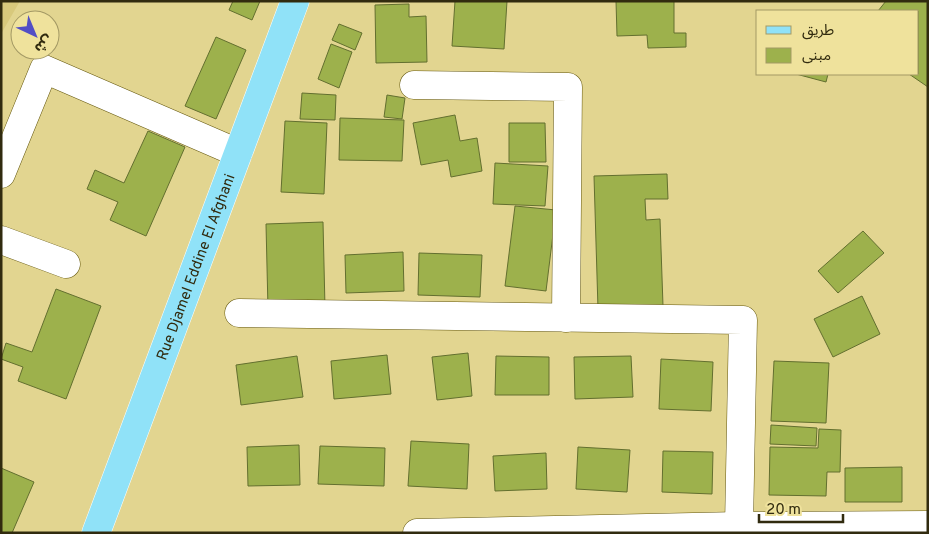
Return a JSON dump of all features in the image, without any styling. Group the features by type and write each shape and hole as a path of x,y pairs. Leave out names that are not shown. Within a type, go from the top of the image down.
{"main road":[{"name":"Rue Djamel Eddine El Afghani","path":"96,533 295,1"}],"street":[{"path":"1,174 44,70 238,153"},
{"path":"414,85 568,87 566,318"},
{"path":"1,240 66,264"},
{"path":"240,313 742,320 739,526"},
{"path":"417,533 739,526 928,525"}],"shaded area":[{"path":"1,1 20,1 15,10 10,10 10,18 1,34"}],"building":[{"path":"233,1 260,1 252,20 229,10"},
{"path":"455,1 507,1 504,49 452,46"},
{"path":"616,1 674,1 674,33 686,33 686,47 648,48 647,35 617,36"},
{"path":"886,1 928,1 928,87 910,75 919,75 919,10 879,10"},
{"path":"409,4 409,17 426,16 427,62 376,63 375,5"},
{"path":"339,24 362,33 355,50 332,40"},
{"path":"216,37 246,50 216,119 185,106"},
{"path":"331,44 352,52 339,88 318,79"},
{"path":"800,75 828,75 826,82"},
{"path":"302,93 336,95 335,120 300,119"},
{"path":"387,95 405,98 402,119 384,117"},
{"path":"455,115 460,141 477,138 482,171 451,177 448,160 421,165 413,123"},
{"path":"340,118 404,120 402,161 339,160"},
{"path":"285,121 327,123 324,194 281,192"},
{"path":"509,123 545,123 546,162 509,162"},
{"path":"148,131 185,147 146,236 110,220 118,202 87,189 95,170 124,183"},
{"path":"495,163 548,166 545,206 493,204"},
{"path":"667,174 668,199 645,199 646,220 660,219 663,306 598,309 594,176"},
{"path":"515,206 556,210 546,291 505,286"},
{"path":"323,222 325,308 268,309 266,224"},
{"path":"863,231 884,253 838,293 818,271"},
{"path":"403,252 404,291 346,293 345,255"},
{"path":"419,253 482,255 480,297 418,295"},
{"path":"56,289 101,306 66,399 18,381 23,367 1,359 6,343 32,352"},
{"path":"862,296 880,334 833,357 814,319"},
{"path":"468,353 472,396 437,400 432,357"},
{"path":"387,355 391,394 334,399 331,361"},
{"path":"297,356 303,397 241,405 236,365"},
{"path":"496,356 549,357 549,395 495,395"},
{"path":"631,356 633,397 575,399 574,357"},
{"path":"661,359 713,362 711,411 659,409"},
{"path":"774,361 829,363 826,423 771,421"},
{"path":"771,425 817,428 816,446 770,444"},
{"path":"819,429 841,430 840,472 827,472 826,496 769,495 770,447 818,448"},
{"path":"411,441 469,444 467,489 408,486"},
{"path":"299,445 300,485 248,486 247,447"},
{"path":"320,446 385,448 384,486 318,484"},
{"path":"578,447 630,450 627,492 576,489"},
{"path":"663,451 713,452 712,494 662,492"},
{"path":"546,453 547,489 495,491 493,456"},
{"path":"902,467 902,502 845,502 845,468"},
{"path":"1,468 34,482 12,533 1,533"}]}
